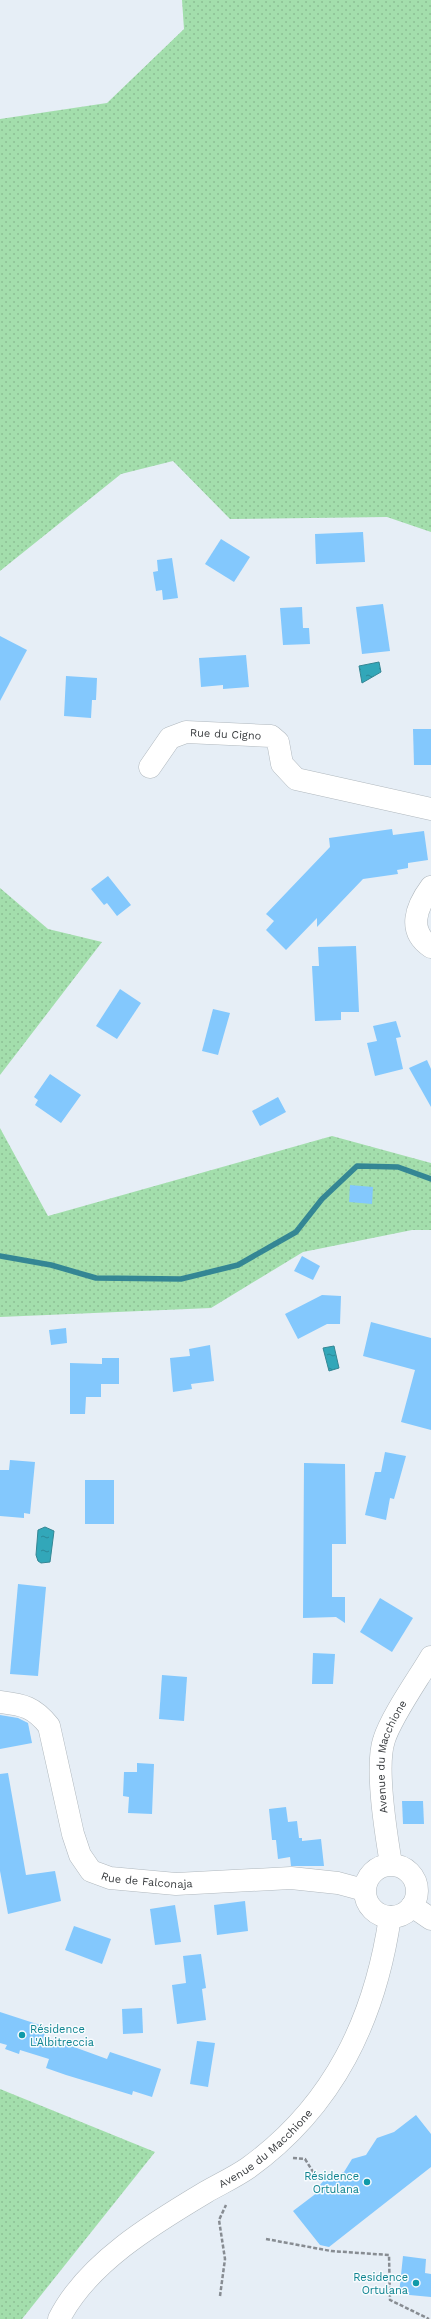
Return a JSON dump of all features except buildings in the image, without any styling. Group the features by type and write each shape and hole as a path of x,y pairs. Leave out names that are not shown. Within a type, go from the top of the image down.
{"main road":[{"name":"Rue du Cigno","path":"150,767 170,738 186,732 271,736 278,742 282,764 296,779 323,783 431,808"},
{"path":"431,887 420,902 416,915 417,930 421,940 431,947"},
{"name":"Avenue du Macchione","path":"391,1864 386,1836 381,1764 384,1739 431,1658"},
{"name":"Rue de Falconaja","path":"0,1702 23,1705 40,1714 49,1726 73,1834 80,1855 91,1871 110,1878 176,1884 291,1878 338,1883 364,1890"},
{"path":"391,1864 401,1866 409,1872 415,1881 416,1894 412,1906 406,1912 390,1917 371,1909 366,1900 364,1890 366,1880 372,1872 381,1866 391,1864"},
{"path":"412,1906 431,1920"},
{"name":"Avenue du Macchione","path":"59,2319 86,2282 113,2254 161,2220 248,2168 293,2129 332,2084 358,2036 385,1951 390,1917"}],"path":[{"path":"291,2158 305,2159 315,2175"},
{"path":"219,2220 225,2259 220,2296"},
{"path":"266,2240 331,2251 389,2255 390,2300 429,2319"}],"green space":[{"path":"182,0 431,0 431,532 387,517 230,519 173,461 121,474 0,571 0,119 107,103 184,29"},
{"path":"0,888 48,929 102,942 0,1075"},
{"path":"0,1128 48,1216 332,1136 431,1163 431,1230 412,1230 303,1252 211,1308 0,1317"},
{"path":"0,2089 155,2152 22,2319 0,2319"}],"water":[{"path":"379,662 381,672 362,683 359,666"},
{"path":"334,1346 339,1368 329,1371 323,1348"},
{"path":"45,1527 54,1531 50,1562 41,1563 38,1561 36,1555 38,1530"}],"waterway":[{"path":"0,1256 51,1265 96,1278 181,1279 238,1265 296,1232 322,1199 357,1166 398,1167 431,1179"}],"place":[{"name":"Résidence L'Albitreccia","path":"22,2035"},
{"name":"Résidence Ortulana","path":"367,2182"},
{"name":"Residence Ortulana","path":"416,2283"}]}
